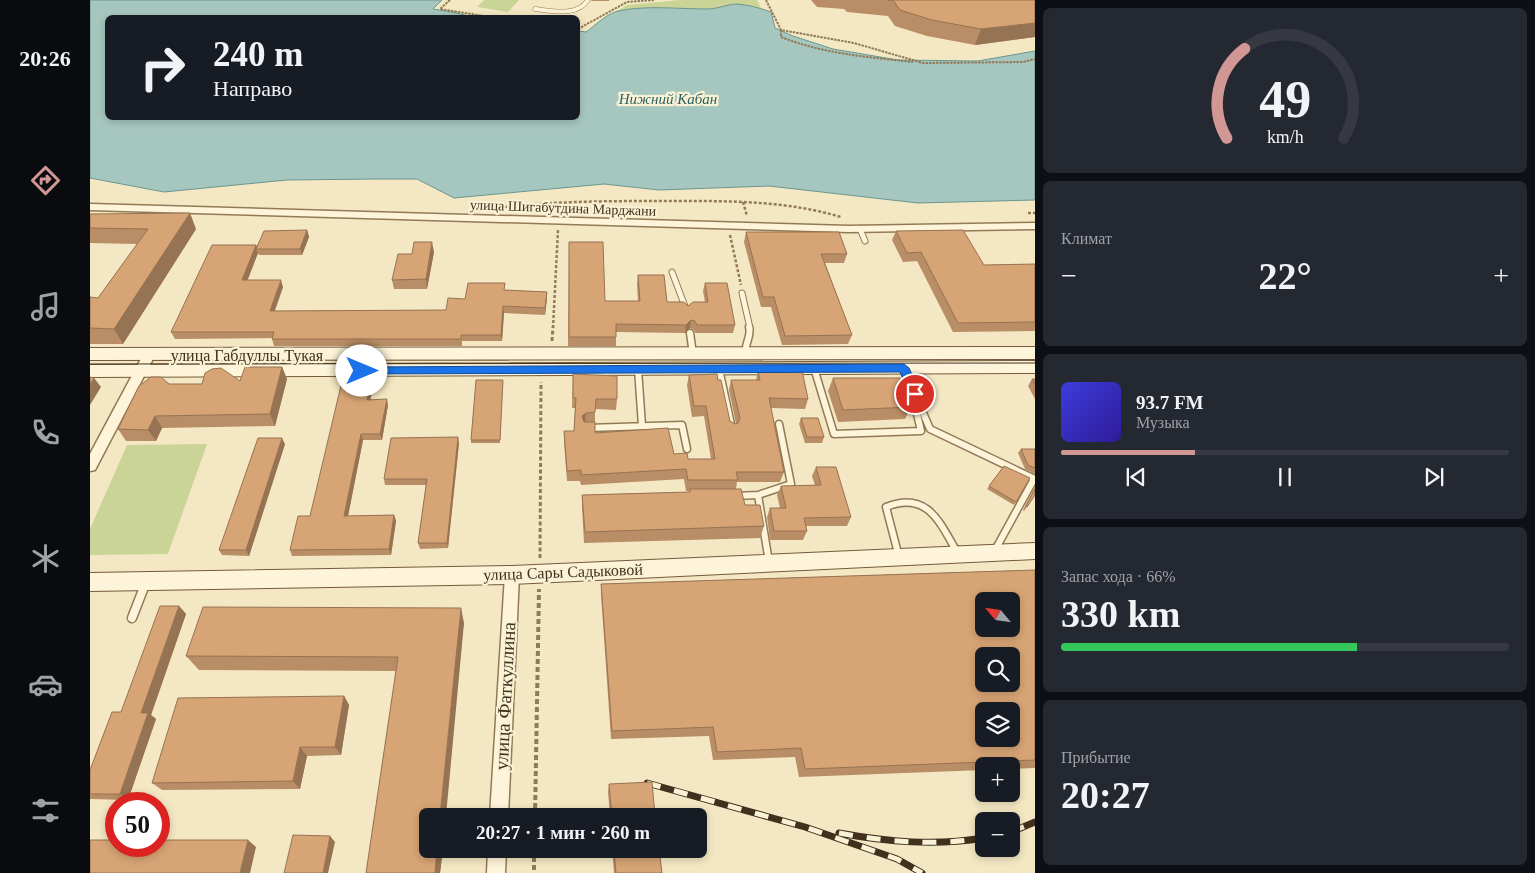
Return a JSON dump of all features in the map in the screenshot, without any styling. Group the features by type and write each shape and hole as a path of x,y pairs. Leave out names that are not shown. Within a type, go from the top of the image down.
{"main road":[{"name":"улица Габдуллы Тукая","path":"90,354 1035,352"},
{"name":"улица Габдуллы Тукая","path":"90,371 814,368 906,372 1035,367"},
{"name":"улица Сары Садыковой","path":"90,582 512,575 1035,551"}],"street":[{"name":"улица Шигабутдина Марджани","path":"90,207 860,229 1035,226"},
{"path":"90,466 149,355"},
{"name":"улица Фаткуллина","path":"499,808 512,575"},
{"path":"496,873 497,858"}],"lane":[{"path":"535,9 571,11 583,6 588,0"},
{"path":"860,229 865,241"},
{"path":"672,272 687,310"},
{"path":"742,293 751,334 745,347 746,353"},
{"path":"690,333 693,354"},
{"path":"814,368 834,434 921,431 906,372"},
{"path":"638,369 642,426"},
{"path":"719,369 732,430"},
{"path":"906,372 930,429 1035,479 993,554"},
{"path":"586,428 682,424 687,449"},
{"path":"729,496 758,495 791,484 779,424"},
{"path":"758,495 769,563"},
{"path":"899,558 886,507 895,502 916,501 930,510 959,555"},
{"path":"132,618 147,581"}],"path":[{"path":"450,0 440,8 479,15"},
{"path":"580,28 627,2 654,0"},
{"path":"766,0 781,30 781,36 788,40 849,56 923,63 1023,62 1035,59"},
{"path":"781,30 854,42 923,63"},
{"path":"498,208 536,203 607,200 744,202 804,206 838,216"},
{"path":"744,202 747,218"},
{"path":"549,221 559,231 552,349"},
{"path":"728,226 742,293"},
{"path":"535,808 540,574 541,376"},
{"path":"534,858 534,873"}],"green space":[{"path":"484,0 519,0 508,12 477,7"},
{"path":"680,0 757,0 761,8 734,4 709,9 663,8 617,11 627,5"},
{"path":"207,444 168,554 90,555 90,529 127,445"}],"water":[{"name":"Нижний Кабан","path":"90,0 442,0 433,9 465,15 105,15 105,120 580,120 580,31 586,32 614,12 640,8 707,9 734,4 750,6 771,12 775,28 793,36 833,49 898,60 978,61 1035,51 1035,200 918,203 769,186 659,190 604,184 454,198 417,179 287,180 164,192 90,178"}],"building":[{"path":"893,0 1035,0 1035,23 981,29 932,20 900,10"},
{"path":"190,213 114,329 90,328 90,297 98,298 148,229 90,228 90,214"},
{"path":"307,230 300,249 256,249 264,231"},
{"path":"963,230 984,265 1035,264 1035,322 958,323 921,252 907,253 896,231"},
{"path":"746,232 839,232 847,254 821,254 852,335 785,336 774,297 763,297"},
{"path":"414,242 432,242 426,279 392,280 398,254 412,254"},
{"path":"569,242 603,242 605,301 640,301 638,275 664,275 667,302 684,302 688,306 693,302 708,302 705,283 727,283 735,325 697,325 695,321 691,320 686,325 616,324 616,337 569,337"},
{"path":"212,245 256,245 242,280 281,280 270,311 446,310 448,298 465,299 468,283 505,283 504,290 547,292 545,308 503,306 501,335 461,335 461,339 272,339 274,332 171,332"},
{"path":"245,367 282,367 270,414 155,416 148,430 118,429 139,386 151,377 161,377 169,384 202,384 205,373 212,369 221,368 240,381"},
{"path":"802,370 808,399 769,398 784,472 736,472 738,480 688,480 686,469 581,475 581,470 567,471 564,431 574,431 576,398 573,398 573,374 617,376 617,399 596,399 595,412 586,413 582,416 584,422 595,422 595,433 668,428 674,454 687,453 688,459 715,459 706,406 694,406 689,375 717,374 718,380 721,380 730,421 735,424 738,423 740,418 731,380 760,380 758,371"},
{"path":"90,377 94,378 90,385"},
{"path":"343,377 372,377 367,400 387,399 380,434 361,434 344,516 394,515 389,549 290,550 298,516 310,516"},
{"path":"833,378 900,378 911,407 843,410"},
{"path":"476,380 503,380 500,440 471,440"},
{"path":"801,418 818,418 824,437 807,437"},
{"path":"458,437 447,543 418,543 427,479 384,479 391,438"},
{"path":"258,438 282,438 246,550 219,550"},
{"path":"1021,449 1035,449 1035,468 1028,465"},
{"path":"1004,466 1030,478 1016,502 989,486"},
{"path":"816,467 836,467 851,517 804,518 807,531 774,531 770,508 786,508 781,486 821,485"},
{"path":"690,489 741,489 745,505 760,505 764,526 585,532 582,495 690,492"},
{"path":"1035,489 1035,495 1027,507 1026,506"},
{"path":"1035,570 1035,760 1020,761 1020,757 975,757 975,762 805,769 801,748 717,752 713,727 612,731 601,584"},
{"path":"160,606 179,606 141,713 148,713 121,792 90,794 90,770 112,712 121,712"},
{"path":"203,607 461,608 441,808 419,808 419,858 436,858 435,873 366,873 398,657 186,656"},
{"path":"344,696 335,747 300,747 293,781 152,783 178,698"},
{"path":"652,782 654,808 611,808 609,784"},
{"path":"293,835 330,836 323,873 284,873"},
{"path":"90,840 105,840 105,857 170,857 170,840 248,840 240,873 90,873"},
{"path":"615,858 660,858 662,873 616,873"}],"tram line":[{"path":"90,364 1035,363"}],"railway":[{"path":"647,783 805,827 897,859 922,873"},
{"path":"1020,828 1035,822"},
{"path":"839,833 911,842 948,842 975,839"}],"route":[{"path":"362,371 904,368 915,394"}]}
